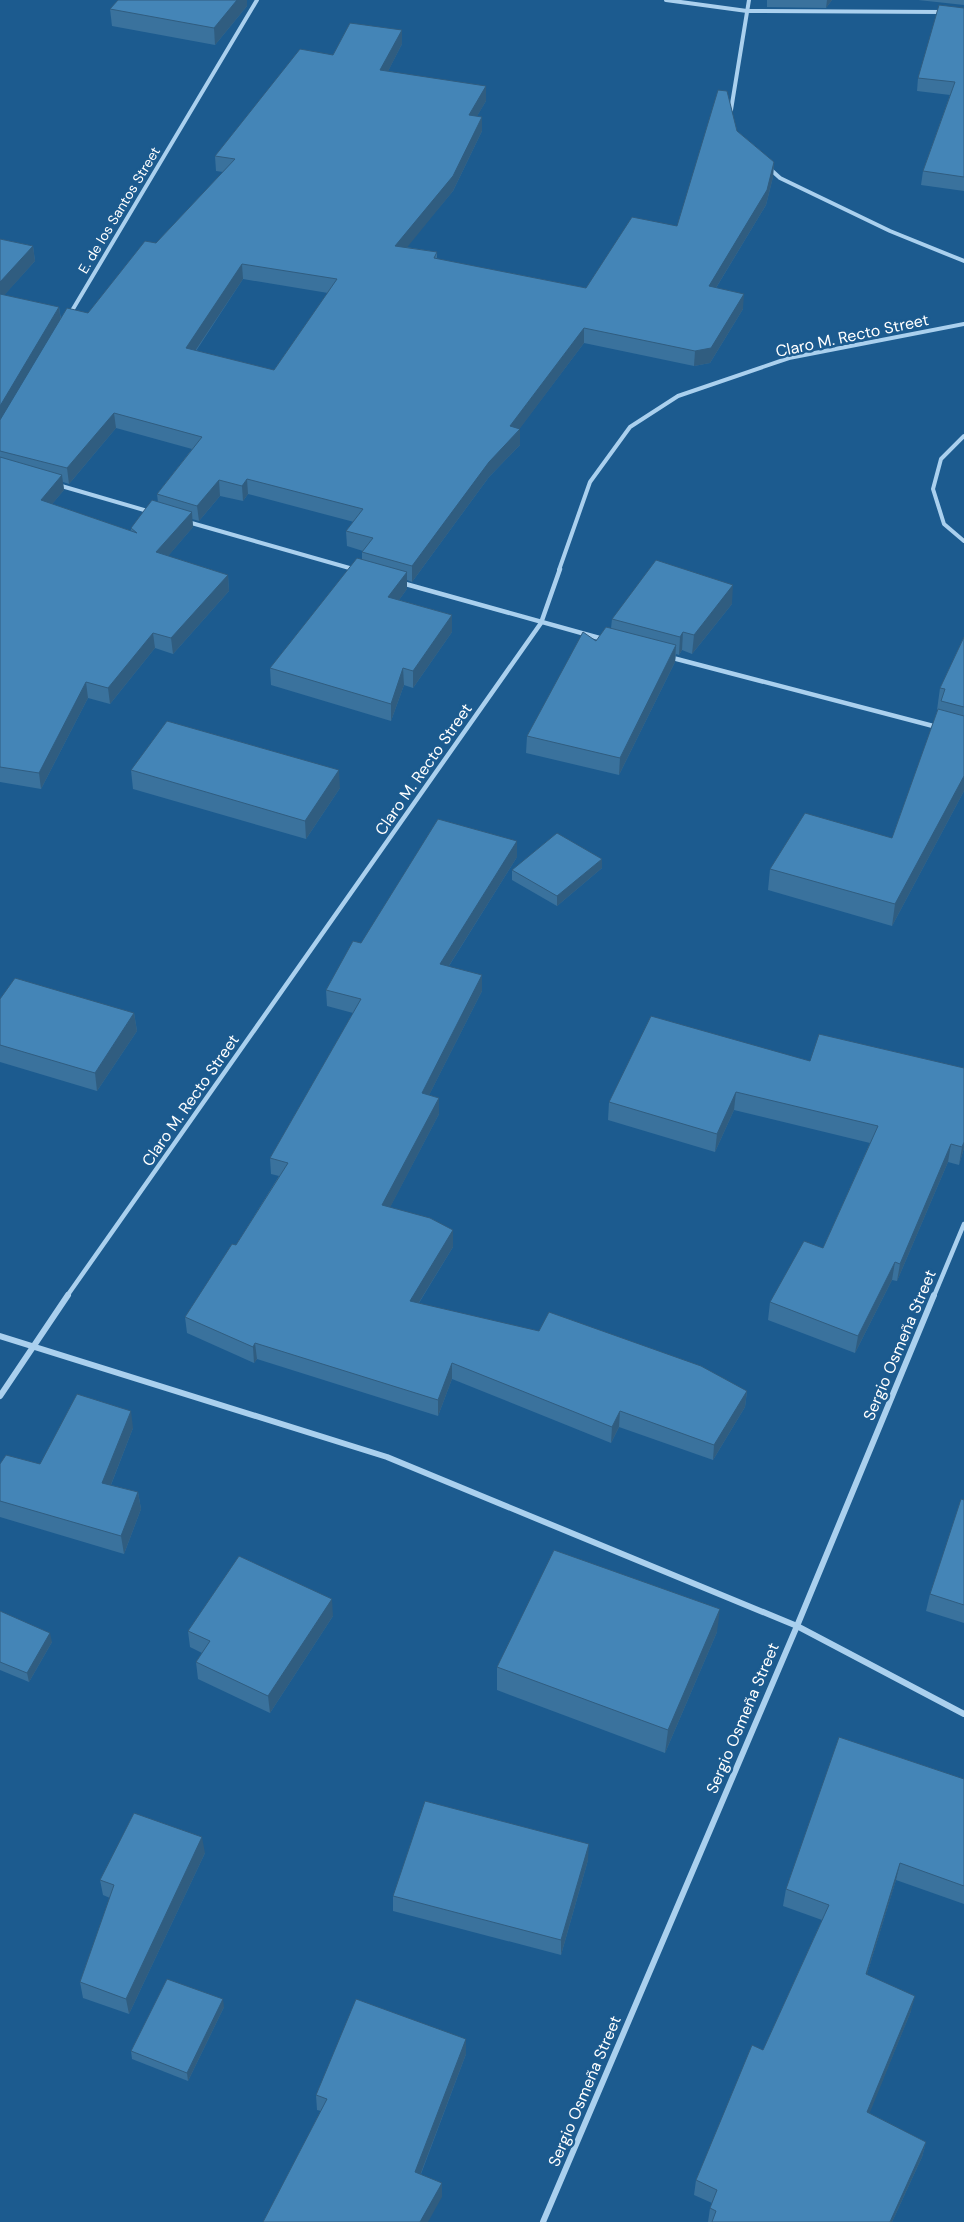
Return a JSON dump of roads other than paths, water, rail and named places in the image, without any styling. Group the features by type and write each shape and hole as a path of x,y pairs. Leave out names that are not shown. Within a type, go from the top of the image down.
{"street":[{"name":"E. de los Santos Street","path":"66,322 257,0"},
{"path":"666,0 747,11 947,12"},
{"path":"732,115 730,106 749,0"},
{"path":"767,166 780,178 882,227 964,261"},
{"name":"Claro M. Recto Street","path":"0,1396 33,1345 541,623 590,482 630,427 678,396 790,358 964,324"},
{"path":"964,436 941,459 933,489 944,524 964,541"},
{"path":"48,482 161,514"},
{"path":"180,520 361,571"},
{"path":"398,582 608,640"},
{"path":"666,656 945,729"},
{"name":"Sergio Osmeña Street","path":"543,2222 797,1626 964,1224"},
{"path":"0,1336 387,1457 797,1626 964,1714"}]}
